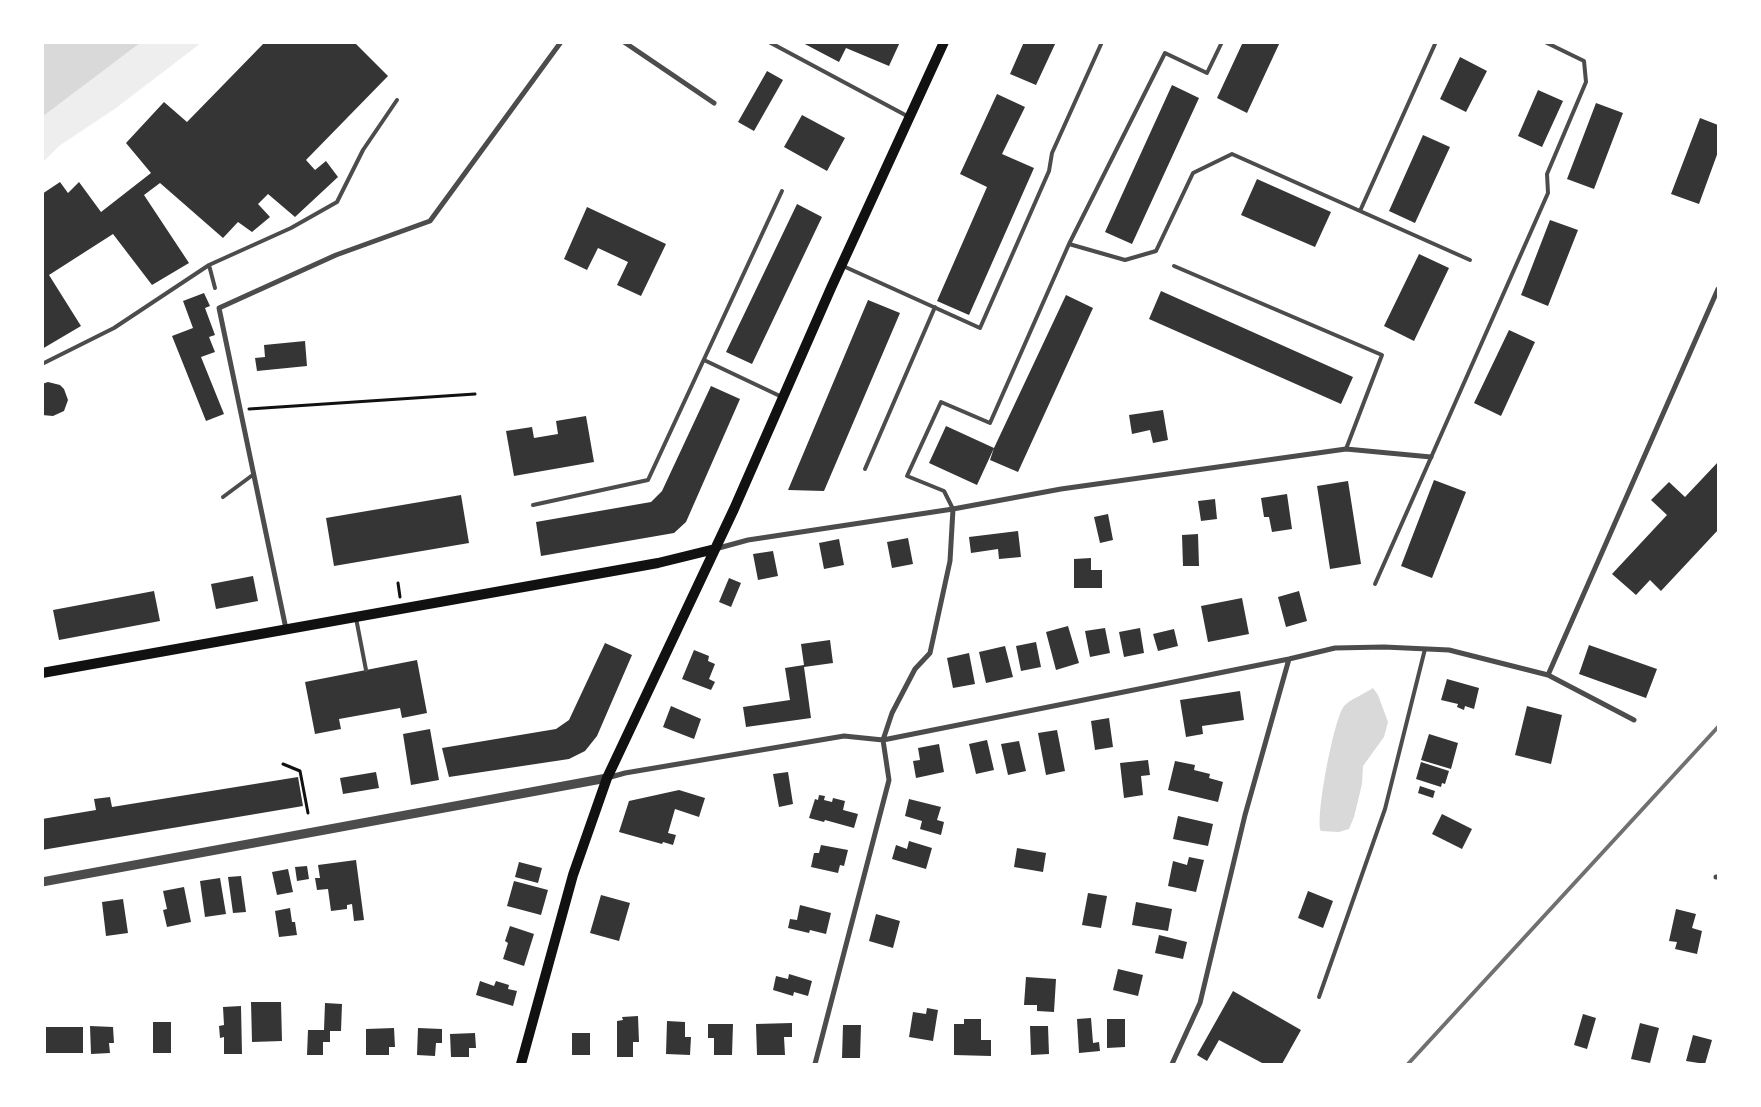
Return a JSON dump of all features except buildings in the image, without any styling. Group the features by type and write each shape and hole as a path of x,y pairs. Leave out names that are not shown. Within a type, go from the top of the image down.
{"main road":[{"path":"521,1064 573,875 607,778 715,549 841,265 944,42"},
{"path":"42,673 658,563 715,549"}],"street":[{"path":"286,630 219,308 336,256 430,221 561,42"},
{"path":"624,42 714,103"},
{"path":"1548,675 1718,289"},
{"path":"715,549 748,540 953,509 1061,489 1346,449 1431,456"},
{"path":"815,1064 889,780 883,740 892,713 915,669 930,653 950,561 953,509"},
{"path":"42,882 607,778 625,773 844,736 883,740 1289,659 1335,648 1384,647 1449,650 1548,675 1634,720"},
{"path":"1172,1064 1200,1003 1245,815 1289,659"}],"lane":[{"path":"841,265 980,328 1048,171 1052,153 1102,42"},
{"path":"953,509 944,491 907,476 941,402 990,423 1069,244 1165,53 1208,73 1222,42"},
{"path":"1375,584 1548,193 1547,174 1586,82 1584,61 1544,42"},
{"path":"768,43 909,118"},
{"path":"1360,211 1435,44"},
{"path":"42,364 114,328 209,265 290,228 336,202 363,150 397,100"},
{"path":"1069,244 1125,260 1156,251 1193,173 1232,154 1470,260"},
{"path":"533,505 648,480 782,191"},
{"path":"209,265 215,288"},
{"path":"1174,266 1382,355 1346,449"},
{"path":"865,469 935,307"},
{"path":"704,360 782,397"},
{"path":"223,497 254,474"},
{"path":"355,617 366,670"},
{"path":"1319,996 1385,809 1425,649"}],"path":[{"path":"241,410 475,394"},
{"path":"283,764 300,771 308,813"}],"shaded area":[{"path":"43,42 140,42 140,43 43,116"},
{"path":"140,43 201,43 116,108 59,146 43,162 43,115"},
{"path":"1373,688 1378,695 1388,722 1384,737 1363,766 1362,784 1349,829 1339,832 1321,831 1323,789 1335,729 1340,714 1346,704"}],"railway":[{"path":"1408,1064 1718,727"}]}
